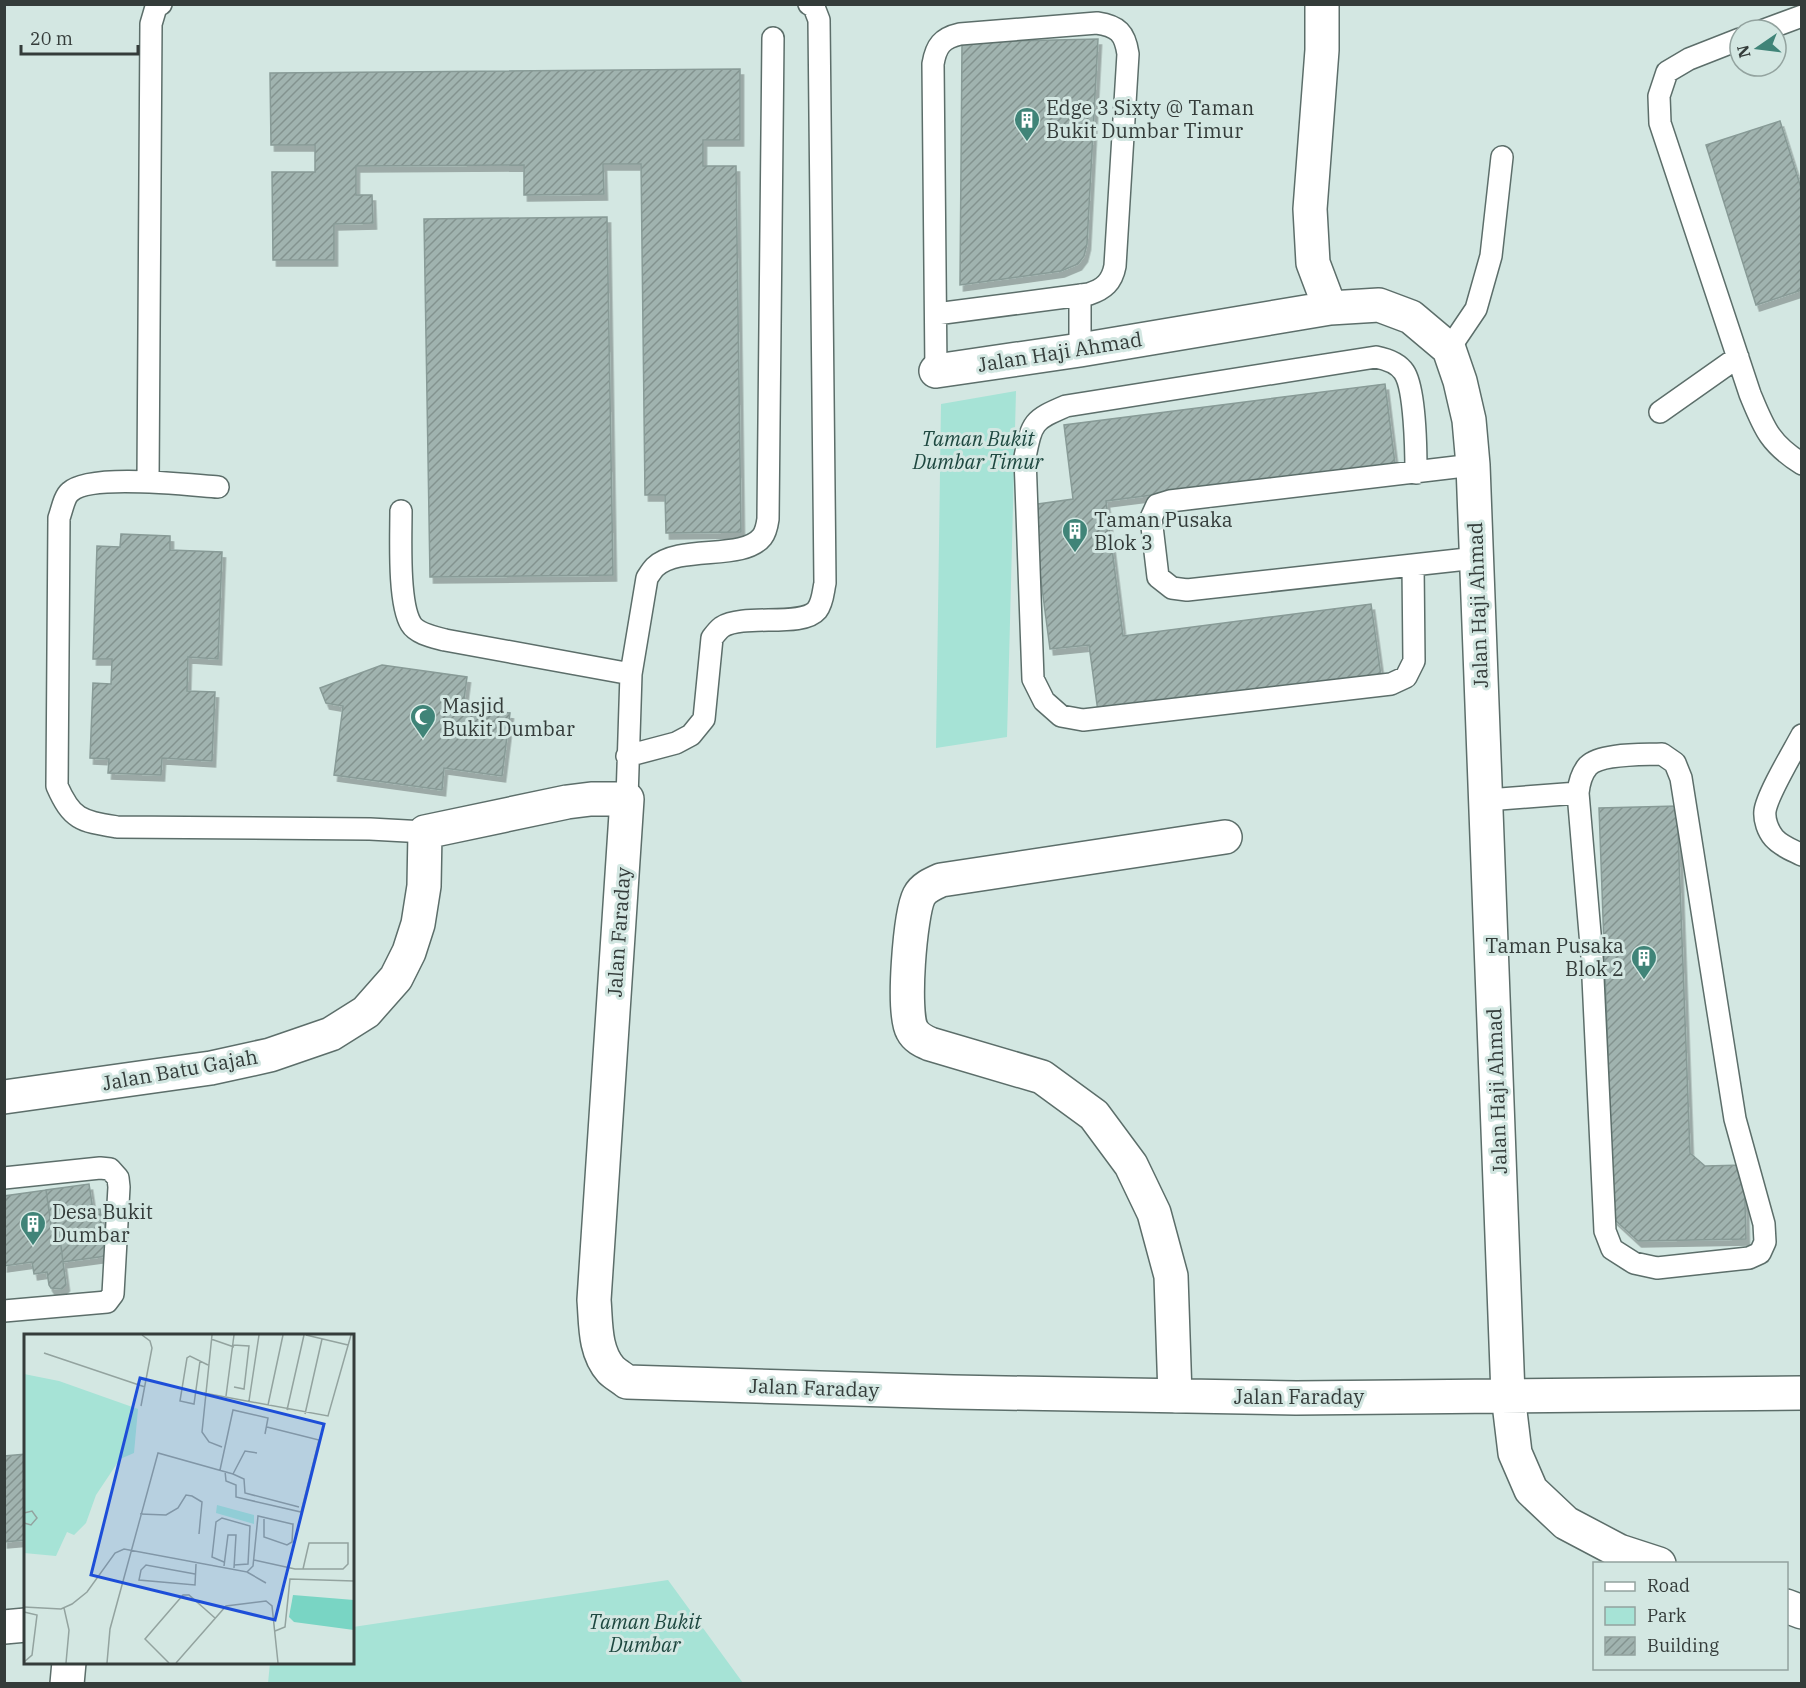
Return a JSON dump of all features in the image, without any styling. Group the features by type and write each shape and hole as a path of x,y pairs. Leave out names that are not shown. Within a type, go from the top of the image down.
{"street":[{"path":"1322,4 1322,50 1310,208 1313,263 1329,308"},
{"name":"Jalan Haji Ahmad","path":"936,371 1080,350 1329,308 1378,305 1412,317 1449,349 1460,381 1469,420 1473,465 1508,1395 1515,1453 1531,1490 1566,1523 1619,1551 1656,1562"},
{"path":"425,832 567,802 627,798"},
{"name":"Jalan Faraday","path":"627,798 594,1300 600,1351 611,1370 627,1382 941,1392 1296,1398 1802,1393"},
{"name":"Jalan Batu Gajah","path":"4,1097 221,1066 280,1051 331,1034 349,1023 366,1012 396,978 409,951 418,924 424,886 425,832"},
{"path":"1175,1396 1171,1276 1154,1213 1131,1165 1094,1115 1042,1077 919,1039 911,1030 908,1018 906,984 919,896 928,886 941,880 1225,837"},
{"path":"4,1627 24,1625"},
{"path":"67,1683 69,1664"}],"lane":[{"path":"148,482 151,24 156,7 161,4"},
{"path":"627,756 676,743 691,735 704,719 712,638 720,628 733,622 804,618 816,611 823,599 825,583 819,20 813,7 809,4"},
{"path":"936,314 1099,291 1113,276 1128,54 1126,42 1119,31 1108,25 1097,23 960,34 950,37 935,52 933,63 936,371"},
{"path":"627,798 631,674 647,578 654,567 667,559 742,548 752,545 761,538 766,530 768,519 773,38"},
{"path":"1728,44 1689,59 1667,72 1659,96 1660,123 1750,394 1765,429 1782,452 1802,464"},
{"path":"1449,349 1476,309 1491,256 1502,157"},
{"path":"1080,295 1080,350"},
{"path":"1413,565 1414,661 1406,677 1391,684 1083,720 1061,716 1044,701 1033,679 1025,457 1030,431 1042,416 1066,406 1376,357 1389,360 1403,370 1410,385 1416,473"},
{"path":"1659,412 1738,357"},
{"path":"1473,465 1170,501 1156,505 1150,519 1158,577 1172,588 1187,590 1476,558"},
{"path":"218,487 148,482 98,483 81,485 68,493 59,518 57,786 66,805 80,818 96,824 117,827 370,829 425,832"},
{"path":"401,511 402,576 405,607 412,626 427,635 445,640 631,674"},
{"path":"1802,735 1769,798 1765,811 1766,825 1773,837 1784,846 1802,855"},
{"path":"1662,754 1675,763 1681,778 1735,1119 1764,1224 1765,1242 1760,1253 1749,1258 1657,1268 1634,1263 1612,1248 1605,1232 1592,957 1578,793 1582,774 1588,766 1596,760 1606,758 1662,754"},
{"path":"1486,800 1578,793"},
{"path":"4,1178 100,1168 110,1169 118,1178 119,1187 112,1294 107,1302 4,1311"}],"green space":[{"name":"Taman Bukit Dumbar Timur","path":"1016,391 1007,737 936,748 941,404"},
{"name":"Taman Bukit Dumbar","path":"668,1580 743,1683 268,1683 270,1664 354,1664 354,1627"}],"building":[{"name":"Edge 3 Sixty @ Taman Bukit Dumbar Timur","path":"1098,39 1087,244 1084,256 1078,264 1061,271 960,285 962,42"},
{"path":"740,69 740,140 703,140 703,166 736,166 741,532 666,533 665,495 645,495 641,164 603,164 604,194 524,195 524,165 356,166 356,195 372,195 373,223 334,224 334,260 273,260 272,172 315,172 315,145 271,145 270,73"},
{"path":"1780,121 1802,191 1802,290 1756,305 1706,145"},
{"path":"607,217 613,575 430,577 424,219"},
{"name":"Taman Pusaka Blok 3","path":"1385,384 1395,464 1106,501 1123,636 1371,604 1381,676 1098,712 1089,645 1050,649 1031,505 1073,499 1064,425"},
{"path":"121,534 170,536 170,550 222,552 218,659 188,657 187,691 215,692 212,761 162,758 161,775 108,773 109,759 90,758 93,683 111,684 112,659 93,659 97,546 120,547"},
{"name":"Masjid Bukit Dumbar","path":"382,665 467,677 463,707 510,713 502,776 444,768 442,790 334,775 343,706 326,703 320,688"},
{"name":"Taman Pusaka Blok 2","path":"1677,806 1690,1153 1705,1166 1744,1165 1746,1239 1638,1241 1614,1219 1599,808"},
{"path":"89,1184 93,1210 100,1209 106,1256 63,1262 59,1231 52,1232 46,1190"},
{"name":"Desa Bukit Dumbar","path":"46,1190 52,1232 59,1231 66,1285 62,1289 51,1288 47,1272 34,1274 32,1262 4,1266 4,1196"},
{"path":"24,1454 24,1540 4,1542 4,1456"}],"place":[{"name":"Edge 3 Sixty @ Taman Bukit Dumbar Timur","path":"1027,143"},
{"name":"Taman Pusaka Blok 3","path":"1075,554"},
{"name":"Masjid Bukit Dumbar","path":"423,740"},
{"name":"Taman Pusaka Blok 2","path":"1644,981"},
{"name":"Desa Bukit Dumbar","path":"33,1247"}]}
